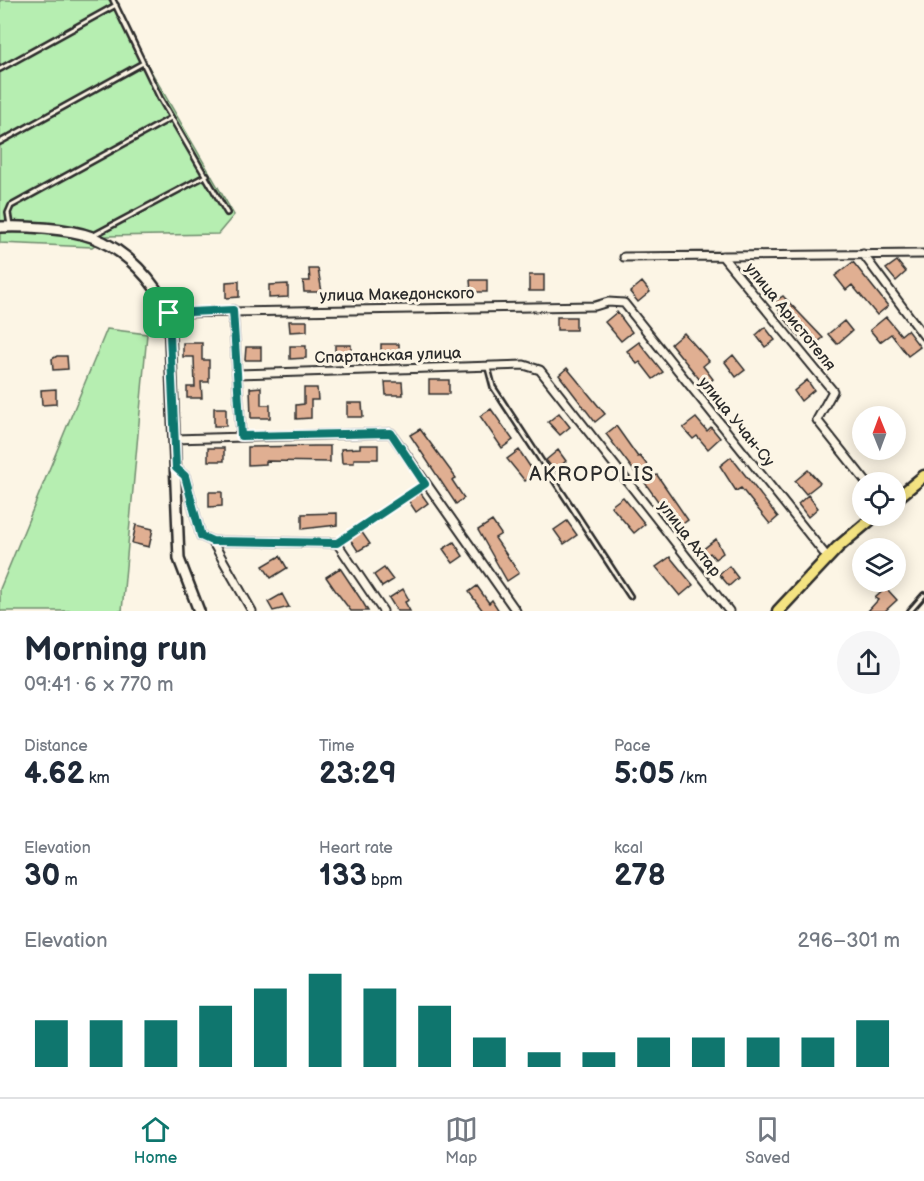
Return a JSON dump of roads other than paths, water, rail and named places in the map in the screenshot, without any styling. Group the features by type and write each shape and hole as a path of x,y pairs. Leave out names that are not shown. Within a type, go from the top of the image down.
{"main road":[{"path":"0,227 10,226 91,237 135,265 161,293 169,313 179,559 199,611"},
{"path":"906,491 924,476"},
{"path":"781,609 828,558 864,526"}],"street":[{"path":"862,254 924,336"},
{"path":"624,258 924,254"},
{"name":"улица Аристотеля","path":"722,256 833,391 818,420 858,472"},
{"name":"улица Македонского","path":"169,313 233,310 595,306 608,302 624,303"},
{"name":"улица Учан-Су","path":"624,303 828,558"},
{"path":"233,310 241,436"},
{"name":"Спартанская улица","path":"237,374 524,365 540,370"},
{"name":"улица Ахтар","path":"540,370 729,611"},
{"path":"174,439 391,433 516,611"},
{"path":"176,468 185,476 201,536 212,541 337,543 382,611"},
{"path":"212,541 252,611"}],"lane":[{"path":"113,0 171,118 228,213"},
{"path":"0,69 116,5"},
{"path":"0,142 142,63"},
{"path":"10,226 8,213 11,207 171,118"},
{"path":"91,237 207,175"},
{"path":"488,366 493,387 630,596"},
{"path":"337,543 425,484"},
{"path":"910,611 924,596"},
{"path":"920,600 924,603"}],"district":[{"name":"AKROPOLIS","path":"592,475"}]}
